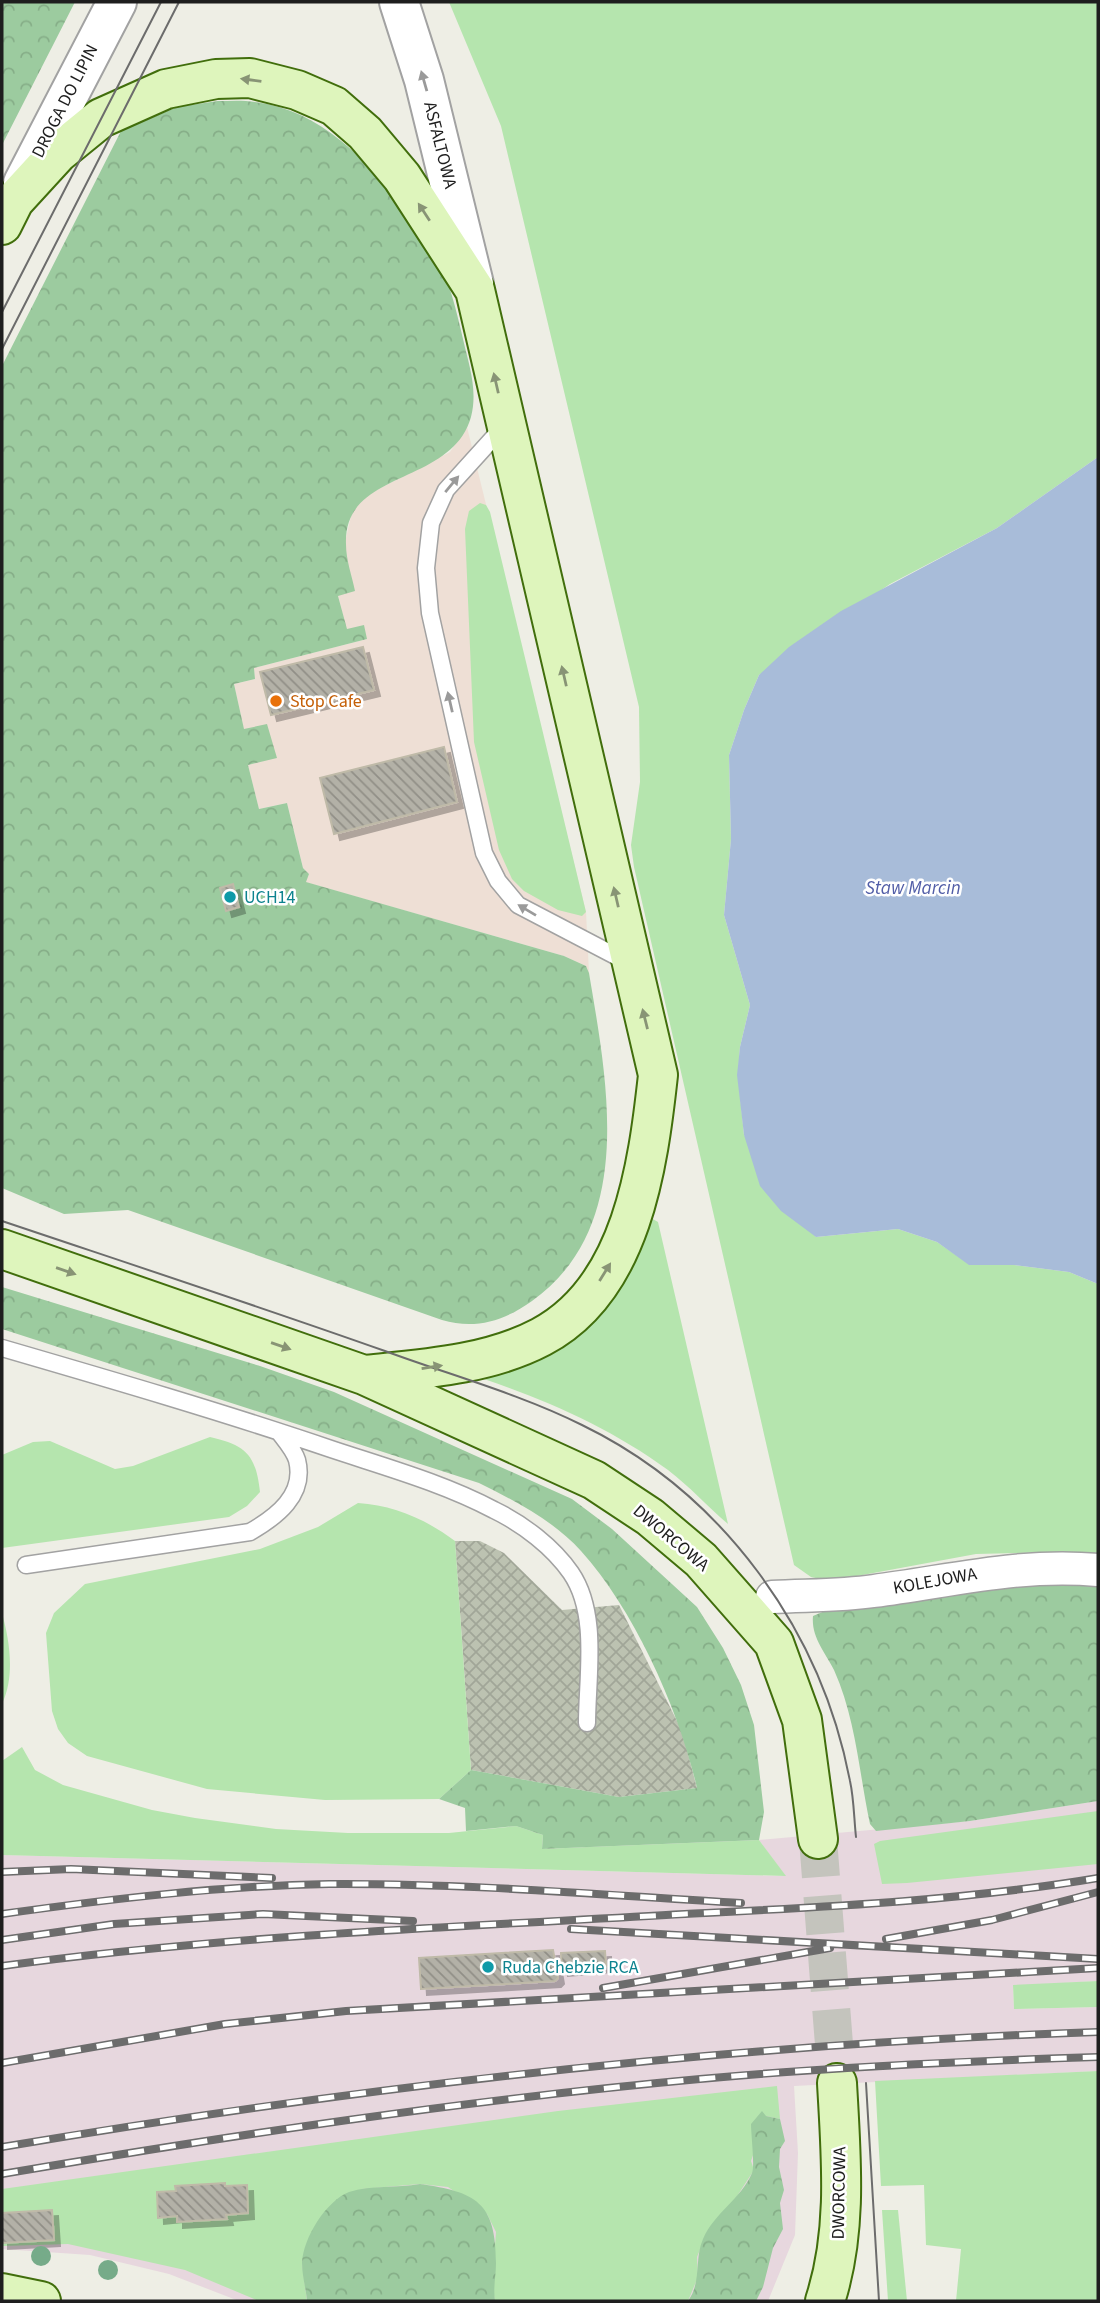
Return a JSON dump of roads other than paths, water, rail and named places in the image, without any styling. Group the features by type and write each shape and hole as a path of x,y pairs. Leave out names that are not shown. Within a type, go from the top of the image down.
{"main road":[{"path":"8,213 58,153 109,114 166,89 216,79 250,78 297,90 334,106 365,133 402,177 475,290 658,1074 651,1142 637,1200 604,1273 580,1307 540,1337 487,1356 365,1376"},
{"name":"DWORCOWA","path":"2,1249 365,1376 594,1480 650,1517 701,1560 774,1643 802,1720 818,1839"},
{"name":"DWORCOWA","path":"825,2301 835,2271 839,2235 841,2196 837,2084"},
{"path":"2,2293 41,2301"}],"street":[{"name":"DROGA DO LIPIN","path":"8,213 117,2"},
{"name":"ASFALTOWA","path":"399,2 424,80 475,290"},
{"name":"KOLEJOWA","path":"772,1597 871,1592 991,1572 1055,1566 1098,1570"}],"lane":[{"path":"506,425 446,490 431,523 426,568 429,613 481,839 498,881 518,905 631,964"},
{"path":"2,1348 279,1432 468,1498 495,1510 550,1549 572,1574 584,1599 588,1623 587,1723"},
{"path":"26,1565 250,1532 273,1519 288,1503 298,1484 297,1459 279,1432"}],"water":[{"name":"Staw Marcin","path":"1098,457 1098,1284 1069,1272 1014,1265 969,1265 937,1242 898,1229 816,1237 781,1211 760,1186 744,1135 737,1075 740,1047 750,1005 724,915 731,839 729,755 744,710 759,675 789,647 841,611 997,528"}],"tunnel":[{"path":"818,1839 837,2083"}],"tram line":[{"path":"2,312 161,2"},
{"path":"2,349 179,2"},
{"path":"2,1221 510,1394 582,1425 633,1454 679,1488 721,1527 758,1571 789,1619 816,1671 836,1725 851,1788 856,1837"},
{"path":"866,2083 879,2301"}],"railway":[{"path":"2,1872 71,1869 272,1878"},
{"path":"2,1966 257,1939 892,1902 1098,1878"},
{"path":"2,1914 165,1894 329,1884 483,1887 741,1903"},
{"path":"886,1939 992,1920 1098,1892"},
{"path":"2,1940 114,1924 263,1914 413,1921"},
{"path":"571,1929 1098,1959"},
{"path":"603,1988 830,1948"},
{"path":"2,2063 225,2024 346,2011 1098,1968"},
{"path":"2,2147 275,2105 548,2071 823,2046 1098,2032"},
{"path":"2,2174 350,2120 525,2097 849,2068 1098,2057"}],"place":[{"name":"Stop Cafe","path":"276,701"},
{"name":"UCH14","path":"230,897"},
{"name":"Ruda Chebzie RCA","path":"488,1967"}]}
